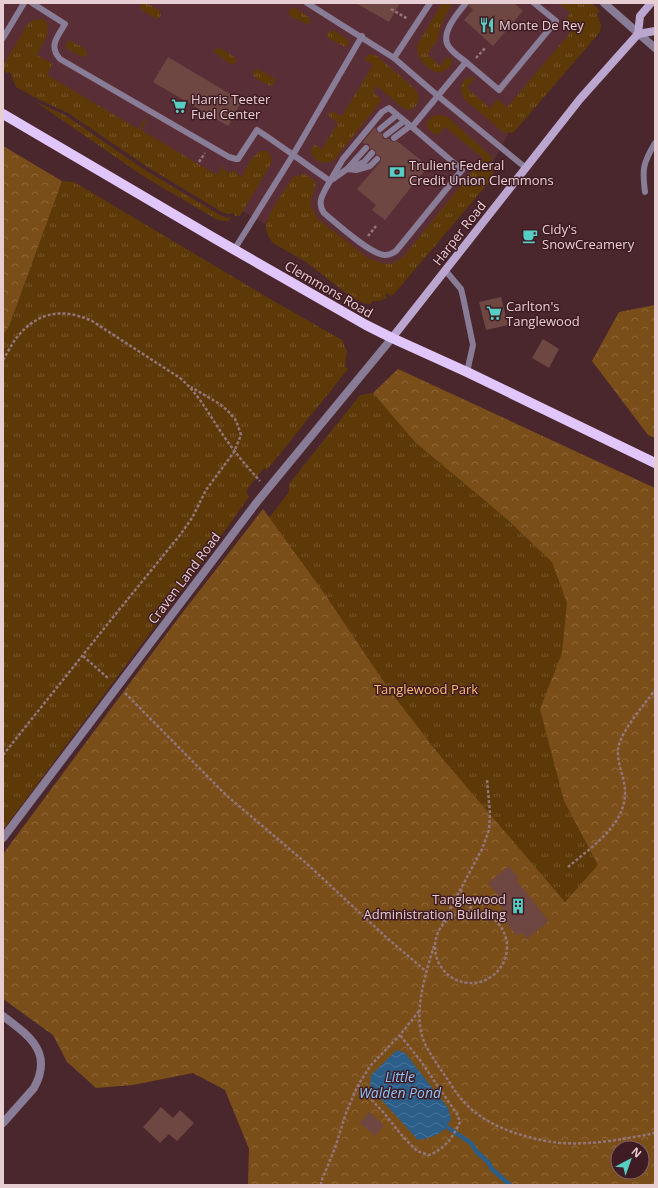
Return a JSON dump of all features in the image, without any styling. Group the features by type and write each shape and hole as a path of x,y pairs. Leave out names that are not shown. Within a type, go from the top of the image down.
{"main road":[{"path":"651,3 640,16 638,34 655,31"},
{"name":"Harper Road","path":"392,338 580,99 638,34"},
{"name":"Clemmons Road","path":"3,114 234,250 360,322 655,463"}],"street":[{"path":"604,3 655,48"},
{"name":"Craven Land Road","path":"3,838 268,489 392,338"},
{"path":"3,1016 25,1033 34,1043 40,1055 41,1069 34,1088 3,1123"}],"lane":[{"path":"3,38 24,3"},
{"path":"32,3 65,24 54,46 55,54 60,59 233,159 238,158 257,130 280,144 330,181"},
{"path":"307,3 362,36 394,58 526,168"},
{"path":"394,58 430,3"},
{"path":"466,3 452,20 446,37 448,47 499,90 556,21 534,3"},
{"path":"234,250 293,155 362,36"},
{"path":"394,138 411,126 466,62"},
{"path":"389,108 411,126 462,170 396,251 392,254 384,256 367,247 324,213 320,204 322,196 343,159 382,112 389,108"},
{"path":"380,129 397,115"},
{"path":"386,135 404,121"},
{"path":"645,192 642,173 649,153 655,143"},
{"path":"330,181 347,169 366,148"},
{"path":"347,169 364,162 372,153"},
{"path":"347,169 356,170 370,166 377,159"},
{"path":"445,270 461,289 473,345 466,372"}],"path":[{"path":"391,9 416,24"},
{"path":"3,360 18,336 28,326 40,318 54,314 67,313 79,315 92,321 180,378 191,387 218,403 235,419 240,435 234,452 206,490 192,518 180,535 3,755"},
{"path":"191,387 234,452 268,489"},
{"path":"83,656 118,686 226,795 306,863 387,938 427,972"},
{"path":"568,867 609,831 617,821 624,807 625,791 618,749 623,734 655,690"},
{"path":"487,780 490,814 489,830 482,849 439,929 427,972 419,1011 420,1028 426,1046 458,1096 485,1120 500,1127 542,1140 562,1143 617,1140 655,1133"},
{"path":"460,889 466,904 475,911"},
{"path":"434,946 438,964 443,971 450,977 466,984 484,982 492,978 504,964 507,956 508,947 503,929 491,917 484,913 475,911 459,913 444,922 439,929"},
{"path":"321,1185 346,1113 358,1085 372,1065 400,1035 419,1011"},
{"path":"358,1085 417,1151 429,1155 438,1152 449,1141 460,1122 457,1114 400,1035"}],"shaded area":[{"path":"3,3 577,3 597,22 513,125 485,177 373,290 22,76 3,70"}],"green space":[{"path":"141,3 147,3 160,11 161,16 157,19 141,10"},
{"path":"442,3 452,3 440,28 437,41 427,54 440,66 447,57 450,58 452,62 449,68 439,73 430,69 423,63 418,54 417,45"},
{"path":"559,3 592,3 600,11 597,14 601,25 600,32 514,132 508,132 505,134 464,99 461,85 467,78 473,77 474,79 467,88 490,108 497,99 507,107 570,33 563,24 570,13"},
{"path":"295,8 309,17 311,20 310,23 307,24 290,16 289,10"},
{"path":"42,19 47,22 48,29 47,36 37,55 53,64 47,75 138,129 145,118 146,121 141,130 217,175 223,165 223,169 230,173 233,170 242,177 252,159 259,152 268,152 272,161 271,164 240,216 235,216 234,213 228,214 222,212 149,168 68,113 16,87 10,72 7,73 3,69 3,66 27,25 33,20"},
{"path":"333,30 349,41 348,45 345,47 328,38 327,33"},
{"path":"68,41 76,43 84,48 87,52 86,56 82,57 66,48"},
{"path":"220,48 236,58 236,62 231,64 214,52 215,49"},
{"path":"369,54 377,56 415,89 418,95 416,106 411,110 404,109 377,86 373,92 382,100 335,159 327,163 318,161 312,155 311,148 315,145 322,149 338,123 328,114 333,112 342,116 373,65 364,59"},
{"path":"258,69 274,78 274,84 270,86 254,77 253,71"},
{"path":"36,102 65,115 145,170 220,215 227,218 232,217 228,221 216,219 143,176"},
{"path":"435,115 441,115 449,118 493,158 491,160 493,165 493,173 490,181 394,294 390,296 388,293 385,295 387,298 379,301 372,301 371,304 363,303 351,297 306,262 273,243 266,231 268,218 291,180 295,176 305,174 315,181 316,185 311,200 311,206 318,219 368,258 382,263 391,264 403,257 483,158 445,127 437,136 429,130 426,124 430,118"},
{"path":"3,146 62,181 9,326 3,335"},
{"path":"3,156 59,189 62,181 74,182 342,340 347,351 345,366 348,369 267,470 264,468 246,491 249,497 185,586 3,830"},
{"path":"655,305 655,438 648,435 592,361 619,312"},
{"name":"Tanglewood Park","path":"398,369 655,488 655,1185 248,1185 249,1149 225,1090 193,1073 133,1085 96,1088 67,1062 53,1035 3,999 3,854 179,617 263,509 324,593 390,691 441,757 565,902 598,865 564,801 540,709 562,653 567,603 552,562 508,520 415,442 373,393"},
{"name":"Tanglewood Park","path":"373,393 378,399 655,502 655,1185 285,1185 113,718 289,492 289,484 360,395"}],"water":[{"name":"Little Walden Pond","path":"397,1050 405,1053 448,1108 451,1119 448,1124 438,1134 429,1138 418,1140 370,1087 371,1075"}],"building":[{"path":"356,3 400,3 389,22"},
{"name":"Monte De Rey","path":"470,3 514,3 523,11 493,46 464,20 473,10 469,6"},
{"name":"Harris Teeter Fuel Center","path":"168,57 242,101 228,126 153,82"},
{"name":"Trulient Federal Credit Union Clemmons","path":"375,127 377,132 382,133 384,139 389,139 393,142 397,141 428,166 385,220 372,210 376,205 357,189 381,161 381,157 376,154 375,150 370,149 369,144 362,143"},
{"name":"Carlton's Tanglewood","path":"501,297 508,325 486,330 479,302"},
{"path":"543,339 559,349 549,368 532,358"},
{"name":"Tanglewood Administration Building","path":"509,866 519,878 516,880 549,921 527,939 521,932 517,936 500,915 504,911 495,900 499,897 488,883"},
{"path":"161,1107 173,1118 180,1110 194,1123 177,1141 169,1134 160,1143 143,1127"},
{"path":"369,1112 384,1125 375,1136 360,1123"}],"waterway":[{"path":"443,1123 471,1143 477,1152 489,1163 491,1168 510,1185"}],"place":[{"name":"Monte De Rey","path":"487,25"},
{"name":"Harris Teeter Fuel Center","path":"179,106"},
{"name":"Trulient Federal Credit Union Clemmons","path":"397,172"},
{"name":"Cidy's SnowCreamery","path":"530,236"},
{"name":"Carlton's Tanglewood","path":"494,313"},
{"name":"Tanglewood Administration Building","path":"518,906"}]}
